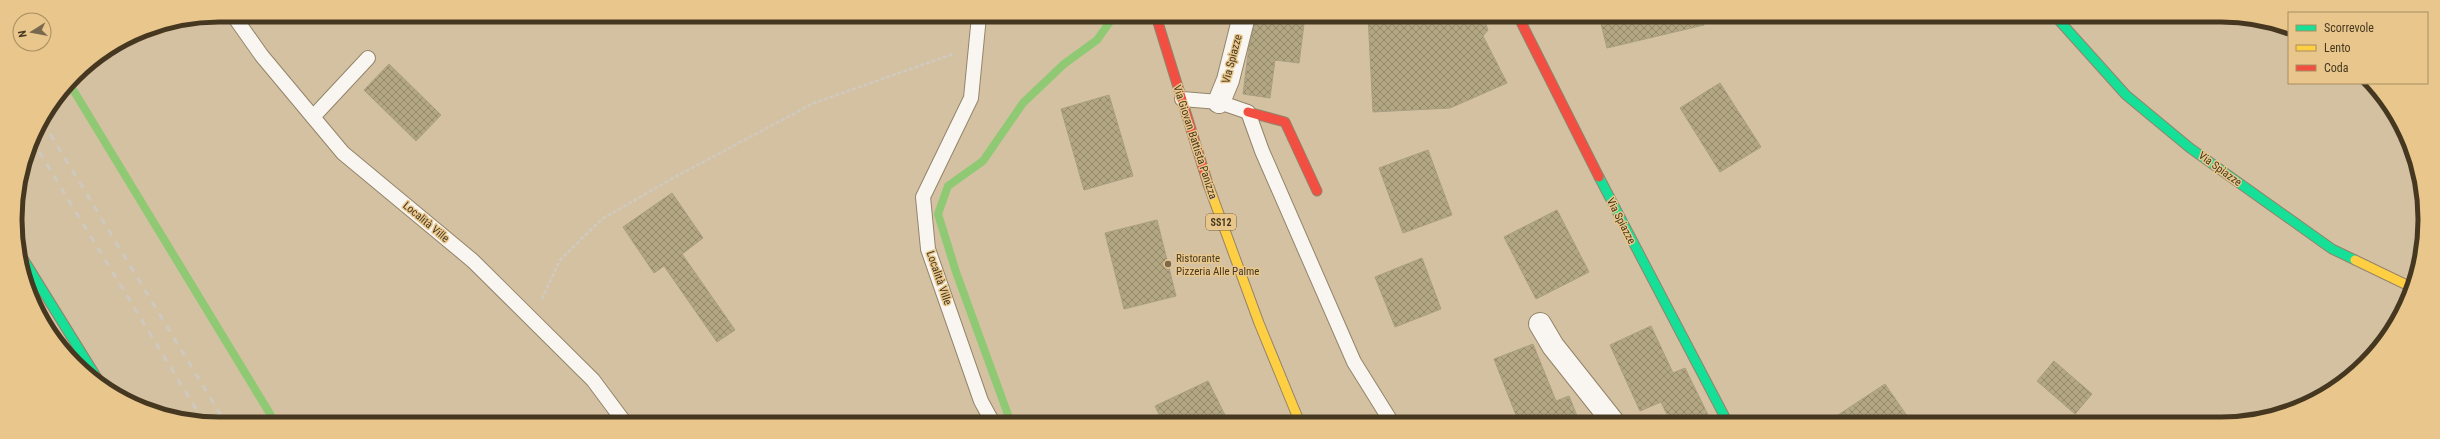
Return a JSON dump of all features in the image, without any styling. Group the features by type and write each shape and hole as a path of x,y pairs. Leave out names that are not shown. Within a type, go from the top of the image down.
{"street":[{"name":"Via Giovan Battista Panizza","path":"1158,22 1229,248 1267,348 1297,417"},
{"name":"Via Spiazze","path":"1219,102 1228,80 1242,22"},
{"name":"Via Spiazze","path":"1521,22 1628,234 1725,417"},
{"name":"Via Spiazze","path":"2060,22 2126,95 2190,148 2332,249 2407,286"},
{"path":"1248,112 1285,122 1317,191"},
{"path":"28,267 93,371"},
{"path":"1540,324 1553,346 1609,417"}],"lane":[{"name":"Località Ville","path":"238,22 262,56 343,153 473,261 593,380 621,417"},
{"name":"Località Ville","path":"978,22 970,98 923,197 928,249 981,401 990,417"},
{"path":"313,117 368,58"},
{"path":"1182,99 1219,102 1248,112 1262,151 1354,362 1388,417"}],"path":[{"path":"532,320 560,260 602,219 673,178 814,103 976,45"}],"building":[{"path":"1255,22 1304,22 1299,63 1275,60 1270,98 1243,94 1249,46"},
{"path":"1368,22 1485,22 1488,30 1483,36 1507,83 1450,108 1373,112"},
{"path":"1600,22 1704,22 1704,25 1607,48"},
{"path":"389,64 441,115 416,141 364,90"},
{"path":"1720,83 1761,147 1720,172 1680,108"},
{"path":"1109,95 1133,176 1084,190 1061,109"},
{"path":"1428,150 1452,215 1403,233 1379,168"},
{"path":"672,193 703,238 682,254 735,330 717,342 664,266 654,273 623,227"},
{"path":"1557,210 1589,272 1536,299 1504,237"},
{"path":"1157,220 1176,296 1124,309 1105,233"},
{"path":"1422,258 1441,309 1395,327 1375,277"},
{"path":"1651,326 1673,373 1685,368 1709,417 1668,417 1661,402 1640,411 1610,345"},
{"path":"1533,344 1556,401 1569,396 1578,417 1510,417 1516,415 1494,359"},
{"path":"2054,361 2092,394 2075,414 2037,381"},
{"path":"1208,381 1226,417 1160,417 1155,406"},
{"path":"1885,384 1908,417 1835,417"}],"waterway":[{"path":"1009,417 956,272 938,214 948,186 983,161 1023,103 1064,64 1097,40 1110,22"},
{"path":"72,88 272,417"}],"railway":[{"path":"45,126 222,417"},
{"path":"36,146 200,416"}],"traffic: fast":[{"path":"2060,22 2126,95 2190,148 2332,249 2355,260"},
{"path":"1599,177 1725,417"},
{"path":"28,267 93,371"}],"traffic: slow":[{"path":"1208,184 1259,323 1298,417"},
{"path":"2355,260 2407,285"}],"traffic: jam":[{"path":"1158,22 1208,184"},
{"path":"1521,22 1599,177"},
{"path":"1248,112 1285,122 1317,191"}],"place":[{"name":"Ristorante Pizzeria Alle Palme","path":"1168,264"}]}
